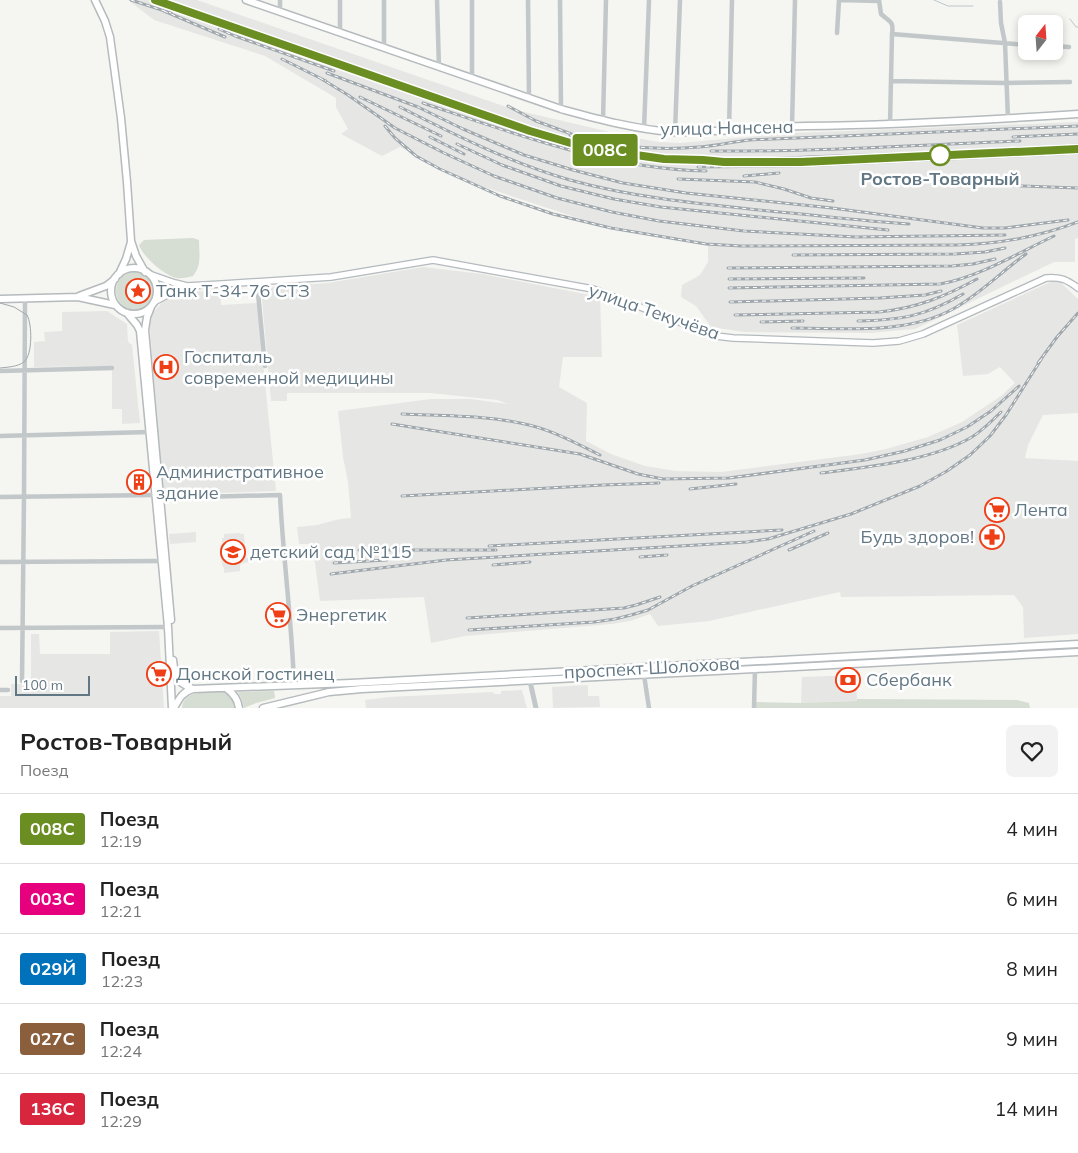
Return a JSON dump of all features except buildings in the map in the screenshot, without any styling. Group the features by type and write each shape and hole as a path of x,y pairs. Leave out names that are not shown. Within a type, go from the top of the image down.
{"main road":[{"path":"95,0 105,21 110,38 123,136 131,241 136,256 155,282 157,288 157,295 147,317 145,330 158,497 175,675 181,684 193,689"},
{"name":"улица Нансена","path":"246,0 529,99 603,120 644,129 674,132 729,131 792,127 890,125 1078,114"},
{"path":"115,305 112,293 113,285 126,259 131,241"},
{"name":"улица Текучёва","path":"147,273 187,286 331,277 433,260 593,289 716,336 873,343 899,341 923,334 1046,278 1058,277 1069,281 1078,288"},
{"path":"78,297 106,286 126,270 142,270 147,273"},
{"name":"улица Текучёва","path":"153,304 166,295 187,286"},
{"path":"0,299 78,297 115,305 127,313 138,325 158,497 161,561 168,628 173,708"},
{"path":"127,313 139,314 153,304"},
{"name":"проспект Шолохова","path":"263,708 312,696 350,690 915,652 1078,644"},
{"name":"проспект Шолохова","path":"193,689 529,677 644,675 1078,652"},
{"path":"226,688 233,693 239,708"},
{"path":"173,708 182,695 193,689"}],"street":[{"path":"280,0 280,12"},
{"path":"340,0 340,33"},
{"path":"384,0 384,48"},
{"path":"437,0 439,68"},
{"path":"472,0 472,79"},
{"path":"528,0 529,99"},
{"path":"560,0 561,109"},
{"path":"603,120 606,0"},
{"path":"644,129 649,0"},
{"path":"674,132 680,0"},
{"path":"729,131 732,0"},
{"path":"792,127 795,0"},
{"path":"838,34 839,0 879,0 881,14 892,22 893,26 890,125"},
{"path":"1000,2 1008,119"},
{"path":"892,34 1018,44"},
{"path":"1063,47 1070,47"},
{"path":"891,81 1070,82"},
{"path":"257,282 265,366"},
{"path":"22,681 25,299"},
{"path":"0,371 112,368"},
{"path":"0,436 149,432"},
{"path":"0,497 280,495 293,651 294,685"},
{"path":"0,562 161,561"},
{"path":"0,628 168,628"},
{"path":"754,708 755,669"},
{"path":"644,675 649,708"},
{"path":"529,677 536,708"},
{"path":"0,690 8,690"}],"shaded area":[{"path":"128,0 197,0 512,109 658,142 680,143 792,133 1078,122 1078,238 1075,239 1075,262 1054,262 915,329 870,333 744,332 711,327 696,306 681,297 682,285 700,275 708,262 708,243 593,223 472,183 400,147 382,156 341,134 348,129 336,107 336,98 265,56 154,20"},
{"path":"193,238 199,240 198,268 193,276 183,278 177,278 161,270 145,255 139,245 144,240"},
{"path":"423,267 482,274 600,297 602,357 563,357 559,387 587,403 586,441 611,454 645,466 676,471 721,472 861,454 886,449 928,437 962,422 1001,396 1015,383 1000,367 988,374 963,376 957,325 1057,279 1078,299 1078,413 1043,415 1028,445 1025,458 1078,461 1078,634 1024,638 1023,607 1014,595 841,597 840,592 709,621 658,626 650,614 630,621 612,624 465,636 431,643 424,597 320,601 313,548 307,544 299,544 297,527 351,518 338,411 431,399 470,399 508,404 497,400 430,393 287,393 287,401 271,401 261,288 328,283"},
{"path":"135,272 142,273 148,278 153,284 153,298 148,304 142,309 135,310 128,309 122,304 117,298 116,291 117,284 122,278 128,273"},
{"path":"220,290 221,305 257,303 276,491 163,495 149,317 160,305 164,294"},
{"path":"107,311 127,324 128,342 132,345 140,423 122,424 122,409 112,409 112,366 34,367 34,342 45,341 44,332 62,331 62,312"},
{"path":"196,532 196,542 170,544 169,534"},
{"name":"детский сад №115","path":"224,534 244,534 246,558 250,558 250,562 240,565 240,571 224,573 220,545 222,545 222,538 224,538"},
{"path":"159,631 164,708 0,708 0,696 11,696 11,684 29,684 31,681 31,634 39,634 40,654 110,654 110,632"},
{"path":"856,675 857,701 801,703 802,677"},
{"path":"588,685 588,696 599,696 600,707 553,708 552,687"},
{"path":"522,690 527,708 366,708 365,700 493,692 494,694 501,694 501,691"},
{"path":"274,691 275,698 244,708 238,692"},
{"path":"224,692 231,695 236,705 235,708 182,708 187,697 192,694"},
{"path":"857,699 1017,700 1029,703 1030,708 756,708 756,702 801,703 857,701"}],"waterway":[{"path":"934,0 948,6 973,6"},
{"path":"1070,19 1078,27"}],"tram line":[{"path":"0,303 14,307 27,315 31,339 29,353 24,362 15,366 0,368"}],"railway":[{"path":"131,0 171,13"},
{"path":"156,0 510,125 572,143 635,155 699,160 1078,145"},
{"path":"164,11 225,37"},
{"path":"219,29 334,71"},
{"path":"282,59 326,81"},
{"path":"327,73 418,107 524,155 623,183 686,193 832,208 983,228 1005,228 1068,220"},
{"path":"320,78 395,128 494,176 557,198 612,212 659,221 744,231 856,237 1005,235"},
{"path":"360,97 441,136"},
{"path":"423,103 527,138 598,157 669,169 706,171"},
{"path":"508,106 536,121 577,136"},
{"path":"400,107 505,157 548,173 594,186 694,203 909,224"},
{"path":"385,126 395,138 416,156 500,196 553,214 611,228 706,244 741,246 957,245 1034,236 1078,222"},
{"path":"570,135 634,147 683,148 712,146 749,140 1078,126"},
{"path":"1013,137 1078,134"},
{"path":"430,137 464,154"},
{"path":"711,151 827,149 1020,141"},
{"path":"457,144 502,165 561,186 614,199 661,207 888,230"},
{"path":"698,167 801,166 1078,153"},
{"path":"744,176 779,173"},
{"path":"678,179 755,182 811,198 833,201"},
{"path":"971,184 1078,188"},
{"path":"729,288 940,284 955,281 984,270 1054,236"},
{"path":"793,255 955,254 985,252 1005,248"},
{"path":"792,328 874,328 915,323 935,317 953,309 972,297 1026,254"},
{"path":"728,268 952,266 995,259"},
{"path":"729,279 864,278"},
{"path":"735,315 879,312 893,310 930,301 977,279"},
{"path":"730,302 880,298 925,295 941,291"},
{"path":"858,321 901,318 925,312 963,294"},
{"path":"1038,363 1078,313"},
{"path":"761,322 803,321"},
{"path":"331,574 446,560 747,542 768,539 851,514 920,486 970,455 990,436 1006,415 1042,358"},
{"path":"392,424 580,454 638,474 663,479 729,478 865,460 905,451 940,440 967,427 991,411 1019,386"},
{"path":"821,473 899,462 938,452 972,437 1001,412"},
{"path":"402,414 498,419 529,425 566,438 600,455"},
{"path":"402,496 659,483"},
{"path":"690,489 736,484"},
{"path":"489,546 782,530"},
{"path":"469,630 594,622 631,615 648,610 692,586 814,531"},
{"path":"789,550 828,533"},
{"path":"359,550 496,550"},
{"path":"640,557 667,555"},
{"path":"334,563 387,560"},
{"path":"493,565 530,562"},
{"path":"467,618 624,608 660,597"}],"train":[{"name":"008С","path":"155,0 530,131 574,144 613,152 664,159 724,162 801,162 1078,149"}],"place":[{"name":"Ростов-Товарный","path":"940,155"},
{"name":"Танк Т-34-76 СТЗ","path":"138,291"},
{"name":"Госпиталь современной медицины","path":"166,367"},
{"name":"Административное здание","path":"139,482"},
{"name":"Лента","path":"997,510"},
{"name":"Будь здоров!","path":"992,537"},
{"name":"детский сад №115","path":"233,552"},
{"name":"Энергетик","path":"278,615"},
{"name":"Донской гостинец","path":"159,674"},
{"name":"Сбербанк","path":"848,680"}]}
